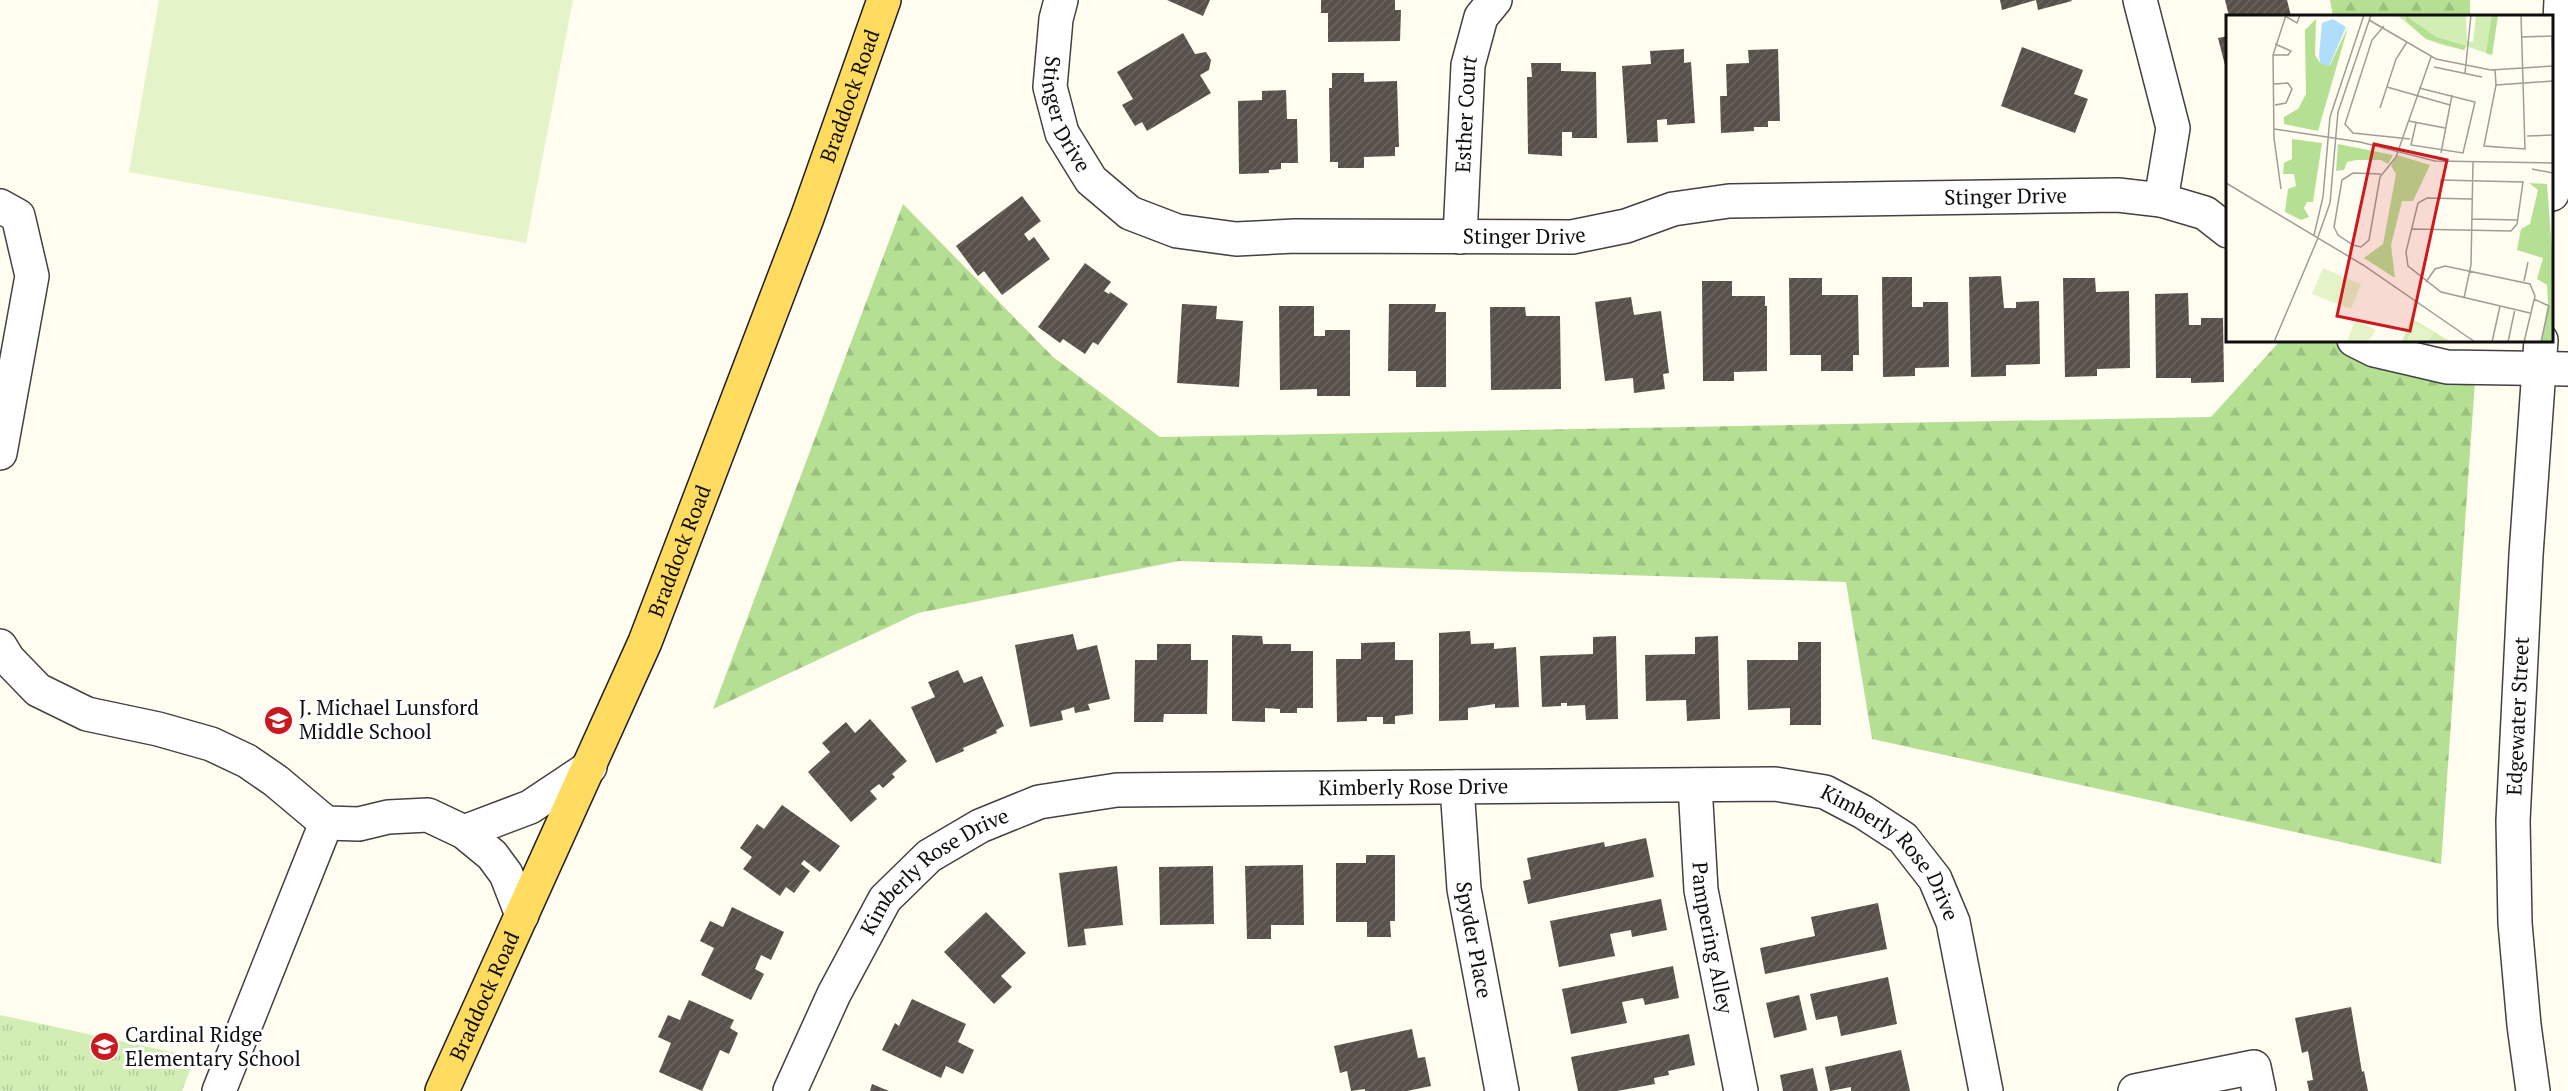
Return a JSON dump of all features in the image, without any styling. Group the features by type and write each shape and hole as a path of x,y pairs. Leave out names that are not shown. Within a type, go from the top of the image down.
{"main road":[{"name":"Braddock Road","path":"442,1091 645,642 807,218 884,0"}],"street":[{"name":"Stinger Drive","path":"1061,0 1056,19 1050,87 1062,133 1091,180 1130,213 1178,231 1236,239 1295,236 1572,237 1626,226 1673,208 1729,201 2118,195 2161,200 2205,213 2226,229"},
{"name":"Esther Court","path":"1460,237 1468,65 1481,17 1495,0"},
{"path":"2140,0 2173,128 2161,200"},
{"path":"2553,172 2561,0"},
{"path":"0,206 18,216 32,276 0,453"},
{"path":"2358,342 2374,350 2447,367 2549,359"},
{"name":"Edgewater Street","path":"2533,1091 2524,1024 2515,923 2513,821 2526,555 2549,359"},
{"path":"0,646 8,659 38,690 87,714 158,729 211,744 246,761 276,781 326,823 359,824 388,817 429,815 464,832 492,855 506,874 522,915"},
{"path":"464,832 530,807 590,767"},
{"name":"Kimberly Rose Drive","path":"790,1091 834,993 885,899 929,856 980,826 1039,802 1117,790 1775,784 1825,792 1863,812 1904,838 1935,879 1953,922 1986,1091"},
{"name":"Pampering Alley","path":"1695,785 1701,890 1741,1091"},
{"name":"Spyder Place","path":"1457,787 1464,889 1502,1091"},
{"path":"219,1091 326,823"},
{"path":"2135,1091 2254,1067 2259,1091"}],"green space":[{"path":"159,0 573,0 526,243 129,172"},
{"path":"2330,0 2470,0 2470,15 2333,15"},
{"path":"903,204 1053,357 1160,437 2211,417 2279,342 2406,342 2476,367 2441,864 1872,739 1846,582 1179,561 918,613 713,709"},
{"path":"0,1015 195,1057 182,1091 0,1091"}],"building":[{"path":"1167,0 1210,0 1203,16"},
{"path":"1321,0 1395,0 1395,10 1401,10 1400,41 1328,42 1328,13 1321,13"},
{"path":"2000,0 2036,0 2002,10"},
{"path":"2036,0 2071,0 2072,1 2038,10"},
{"path":"2225,0 2287,0 2291,15 2229,15"},
{"path":"1183,33 1195,54 1206,52 1211,60 1209,70 1200,75 1211,93 1147,131 1142,122 1135,126 1122,105 1133,99 1117,72"},
{"path":"2226,36 2226,69 2218,38"},
{"path":"2022,47 2083,70 2074,94 2088,99 2075,133 2001,106"},
{"path":"1684,49 1684,63 1691,62 1695,123 1667,125 1667,119 1657,120 1658,142 1627,143 1622,66 1651,64 1650,51"},
{"path":"1778,49 1780,121 1768,121 1768,127 1754,127 1754,131 1721,133 1720,96 1727,96 1726,64 1749,63 1748,50"},
{"path":"1531,63 1561,63 1561,71 1596,72 1597,138 1572,138 1572,132 1562,132 1562,156 1528,154 1527,77 1532,77"},
{"path":"1332,73 1364,73 1364,82 1397,81 1399,147 1395,147 1395,156 1364,157 1364,168 1338,168 1338,162 1330,162 1329,88 1332,88"},
{"path":"1286,90 1287,119 1297,119 1298,163 1281,163 1281,169 1269,170 1269,173 1239,174 1238,101 1262,100 1262,91"},
{"path":"1022,196 1041,221 1024,234 1029,241 1034,237 1050,259 1002,295 984,271 978,276 956,246"},
{"path":"1085,263 1111,282 1104,291 1109,294 1110,292 1128,304 1098,345 1093,342 1085,354 1063,339 1060,343 1038,327"},
{"path":"2001,276 2004,308 2016,308 2016,302 2039,301 2040,364 2006,365 2006,376 1971,377 1969,277"},
{"path":"1882,277 1912,277 1912,307 1923,307 1923,302 1948,302 1949,367 1915,368 1915,376 1883,377"},
{"path":"1789,278 1822,278 1822,295 1858,295 1859,355 1853,355 1853,371 1821,371 1821,355 1790,355"},
{"path":"2063,278 2095,278 2096,292 2129,291 2130,368 2097,369 2097,376 2065,377"},
{"path":"1702,281 1732,281 1732,296 1765,296 1767,371 1734,372 1734,381 1703,381"},
{"path":"2188,293 2189,325 2201,325 2201,318 2223,318 2224,382 2191,383 2191,378 2156,378 2155,294"},
{"path":"1631,297 1634,315 1661,311 1669,373 1663,374 1665,389 1634,393 1633,378 1605,381 1595,302"},
{"path":"1182,304 1217,306 1216,319 1243,321 1239,387 1177,383"},
{"path":"1389,304 1436,304 1435,312 1446,312 1446,387 1416,387 1416,371 1388,371"},
{"path":"1279,306 1314,306 1314,336 1325,336 1325,330 1350,330 1350,396 1317,396 1317,389 1280,390"},
{"path":"1490,307 1525,307 1526,316 1560,316 1561,389 1491,390"},
{"path":"1470,631 1471,644 1494,643 1494,649 1516,647 1519,707 1495,708 1495,704 1468,708 1468,720 1439,721 1439,633"},
{"path":"1073,634 1077,650 1097,645 1110,699 1088,704 1090,710 1075,713 1074,707 1061,711 1063,720 1030,727 1015,645"},
{"path":"1232,635 1262,636 1263,644 1291,644 1291,651 1313,651 1313,708 1297,708 1297,713 1280,713 1280,709 1265,708 1265,722 1232,721"},
{"path":"1616,636 1618,719 1586,720 1585,705 1567,706 1567,703 1561,703 1561,706 1542,707 1540,656 1593,654 1593,637"},
{"path":"1718,636 1720,719 1687,721 1686,700 1646,701 1645,655 1695,654 1695,637"},
{"path":"1395,642 1395,660 1413,660 1413,714 1395,716 1395,724 1383,724 1383,717 1367,717 1367,721 1337,722 1336,659 1361,659 1361,643"},
{"path":"1798,642 1821,642 1821,725 1790,725 1790,708 1748,710 1747,660 1798,660"},
{"path":"1157,644 1191,644 1191,660 1208,660 1207,714 1164,714 1163,722 1134,722 1135,660 1157,660"},
{"path":"958,670 964,683 982,676 1004,726 996,730 997,733 963,748 964,751 936,763 911,707 935,697 928,682"},
{"path":"870,719 907,761 892,774 895,777 883,788 879,784 870,791 877,799 851,822 808,772 830,752 822,743 846,722 855,733"},
{"path":"782,805 840,846 820,872 804,860 801,864 810,871 794,893 786,887 780,896 743,869 752,857 740,848 757,824 764,829"},
{"path":"1646,838 1654,877 1528,904 1523,881 1531,879 1527,858 1604,842 1605,847"},
{"path":"1366,855 1395,855 1395,921 1390,921 1391,937 1367,937 1367,922 1336,922 1336,863 1366,863"},
{"path":"1303,865 1304,925 1271,925 1271,939 1247,939 1245,866"},
{"path":"1117,866 1123,925 1084,929 1086,945 1068,947 1059,873"},
{"path":"1213,866 1214,924 1160,925 1159,867"},
{"path":"1661,899 1667,930 1632,937 1631,930 1610,934 1615,956 1559,967 1550,921"},
{"path":"1878,903 1887,949 1765,974 1760,948 1815,936 1811,917"},
{"path":"732,907 784,932 771,960 761,955 755,969 764,974 751,1000 701,975 714,948 700,941 710,921 723,927"},
{"path":"986,912 1026,953 1001,976 1012,987 994,1004 944,952"},
{"path":"1673,966 1679,998 1645,1005 1643,998 1622,1002 1627,1023 1571,1034 1562,989"},
{"path":"1888,977 1897,1024 1841,1036 1837,1016 1816,1020 1810,994"},
{"path":"1799,995 1807,1030 1774,1038 1766,1003"},
{"path":"912,999 966,1024 958,1042 974,1050 963,1074 946,1066 941,1078 882,1050 895,1023 899,1026"},
{"path":"689,1000 734,1020 730,1028 738,1033 729,1054 720,1050 702,1091 659,1072 671,1043 658,1037 668,1015 680,1020"},
{"path":"2351,1007 2362,1072 2364,1071 2368,1091 2309,1091 2307,1081 2313,1080 2308,1051 2302,1053 2295,1018"},
{"path":"1412,1029 1418,1058 1425,1057 1431,1086 1407,1091 1365,1091 1365,1089 1351,1091 1347,1071 1340,1073 1334,1046"},
{"path":"1689,1034 1695,1065 1668,1071 1669,1075 1654,1078 1655,1084 1617,1091 1578,1091 1571,1057"},
{"path":"1901,1050 1910,1091 1851,1091 1851,1087 1830,1091 1825,1067"},
{"path":"1813,1068 1818,1091 1783,1091 1780,1075"},
{"path":"872,1084 889,1091 870,1091"}],"place":[{"name":"J. Michael Lunsford Middle School","path":"278,720"},
{"name":"Cardinal Ridge Elementary School","path":"104,1047"}]}
